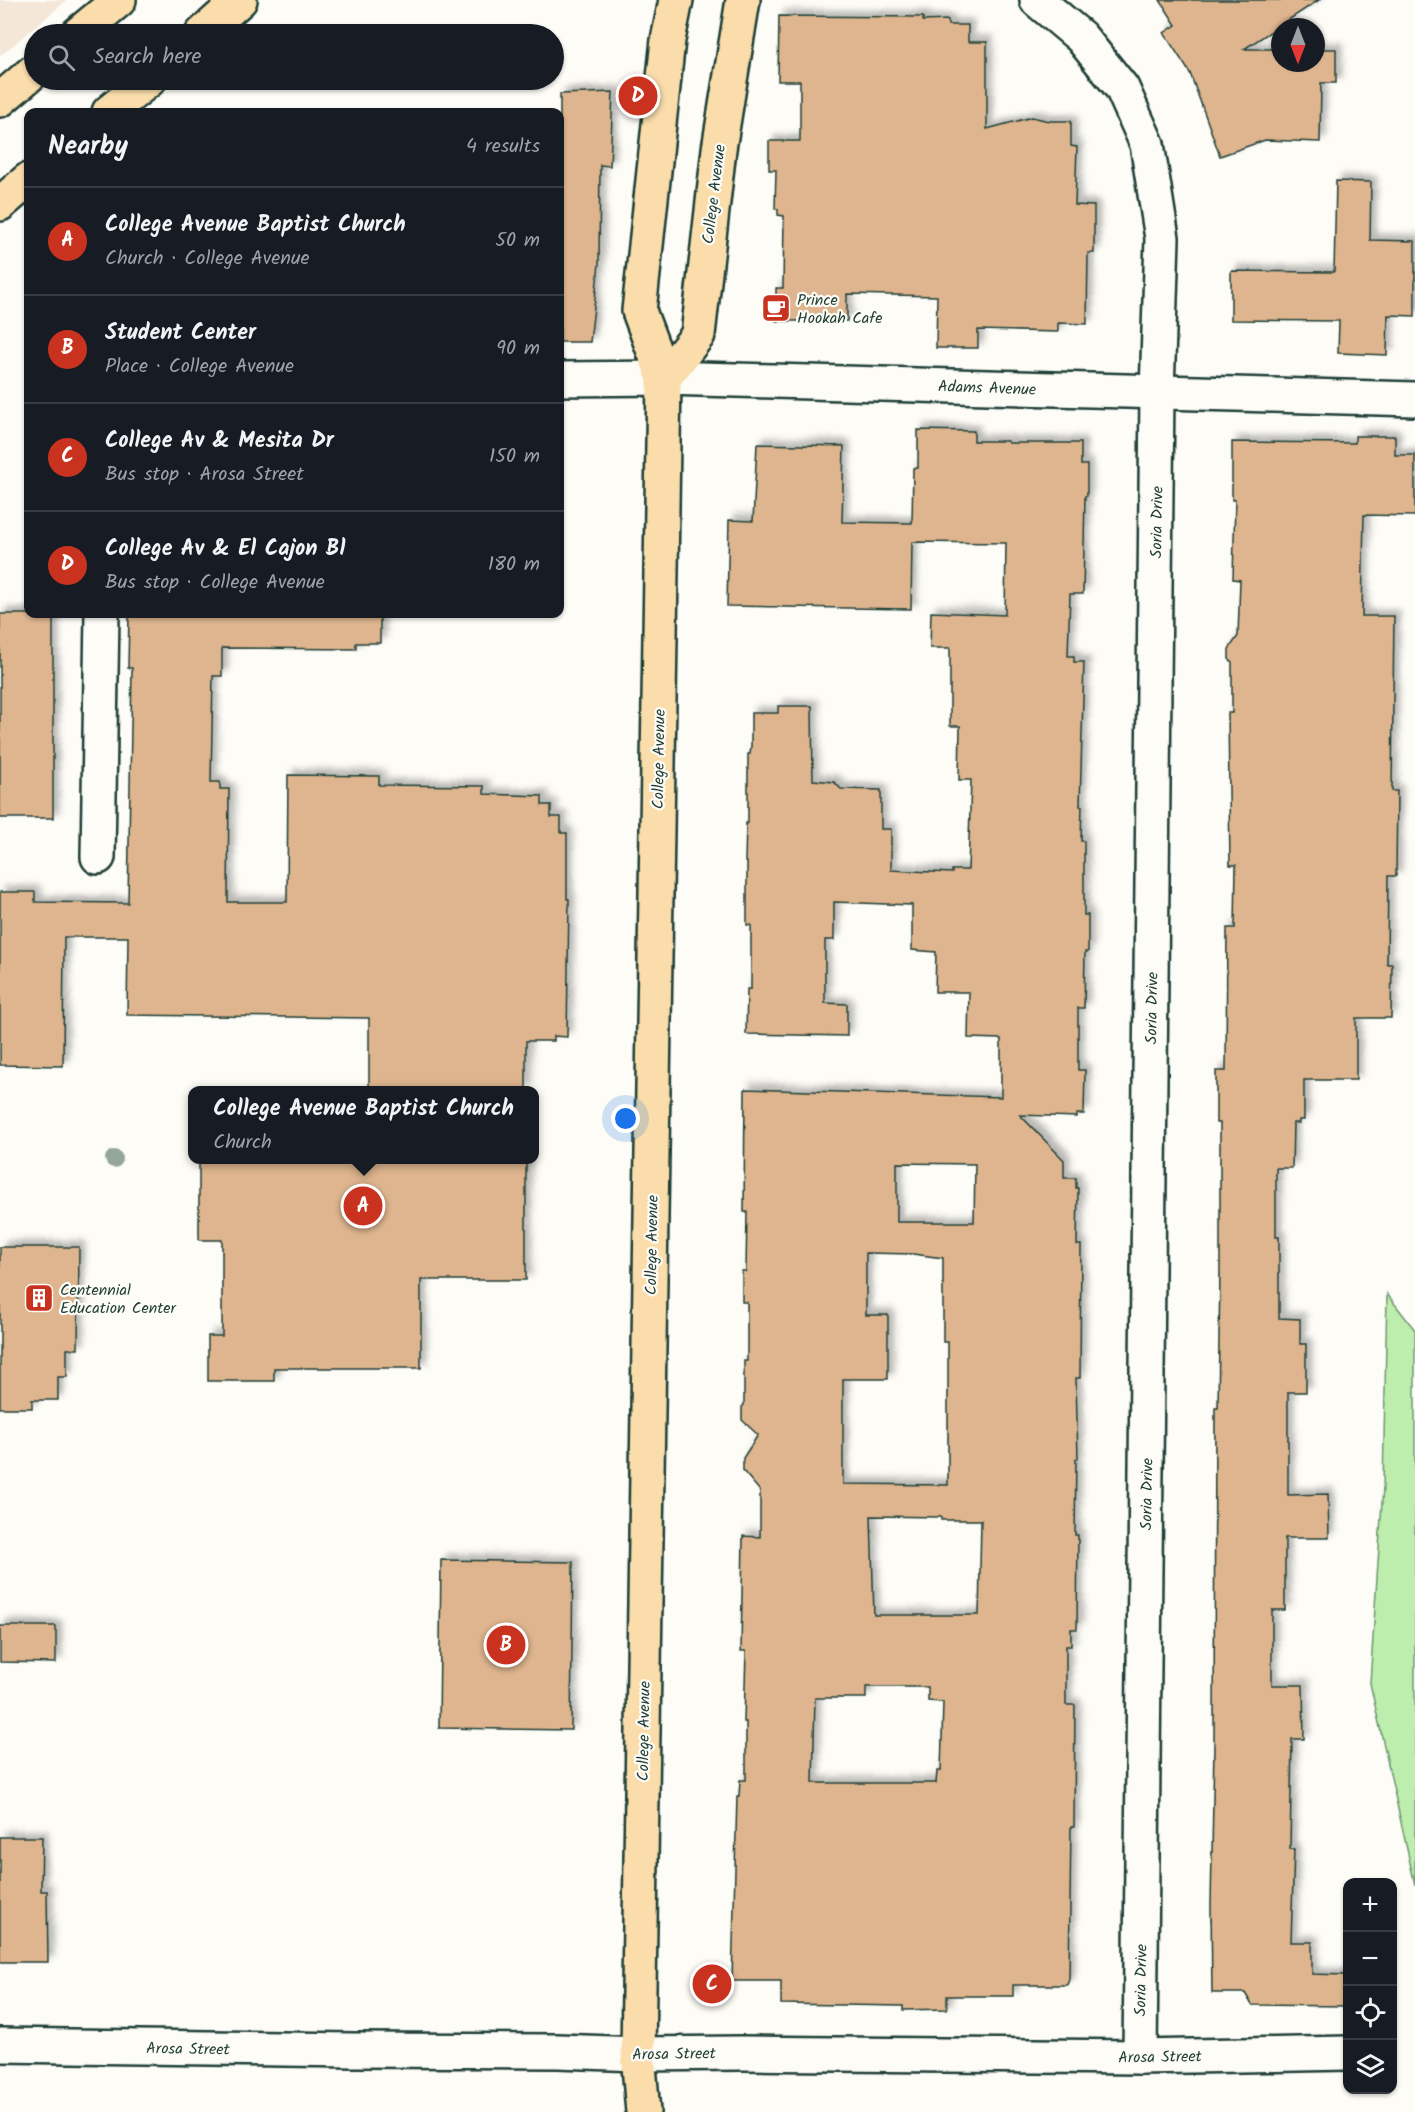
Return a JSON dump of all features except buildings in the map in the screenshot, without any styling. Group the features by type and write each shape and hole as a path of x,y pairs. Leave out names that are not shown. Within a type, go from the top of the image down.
{"main road":[{"path":"90,24 119,0"},
{"path":"213,24 240,0"},
{"name":"College Avenue","path":"643,2112 638,2054 664,378 639,311 668,40 676,0"},
{"name":"College Avenue","path":"664,378 698,335 719,149 742,0"},
{"path":"0,100 24,80"},
{"path":"114,108 136,90"},
{"path":"0,204 24,183"}],"street":[{"name":"Soria Drive","path":"1037,0 1081,37 1122,88 1147,144 1162,238 1157,392 1140,2057"},
{"name":"Adams Avenue","path":"564,379 664,378 1415,399"},
{"path":"98,857 102,618"},
{"name":"Arosa Street","path":"0,2045 558,2051 638,2054 1140,2057 1343,2053"}],"shaded area":[{"path":"0,0 67,0 38,24 24,24 24,36 0,56"}],"green space":[{"path":"1387,1294 1415,1330 1415,1885 1370,1683 1383,1487"}],"place":[{"name":"College Av & El Cajon Bl","path":"638,96"},
{"name":"Prince Hookah Cafe","path":"776,308"},
{"name":"College Avenue Baptist Church","path":"363,1206"},
{"name":"Centennial Education Center","path":"39,1298"},
{"name":"Student Center","path":"506,1645"},
{"name":"College Av & Mesita Dr","path":"712,1984"}]}
